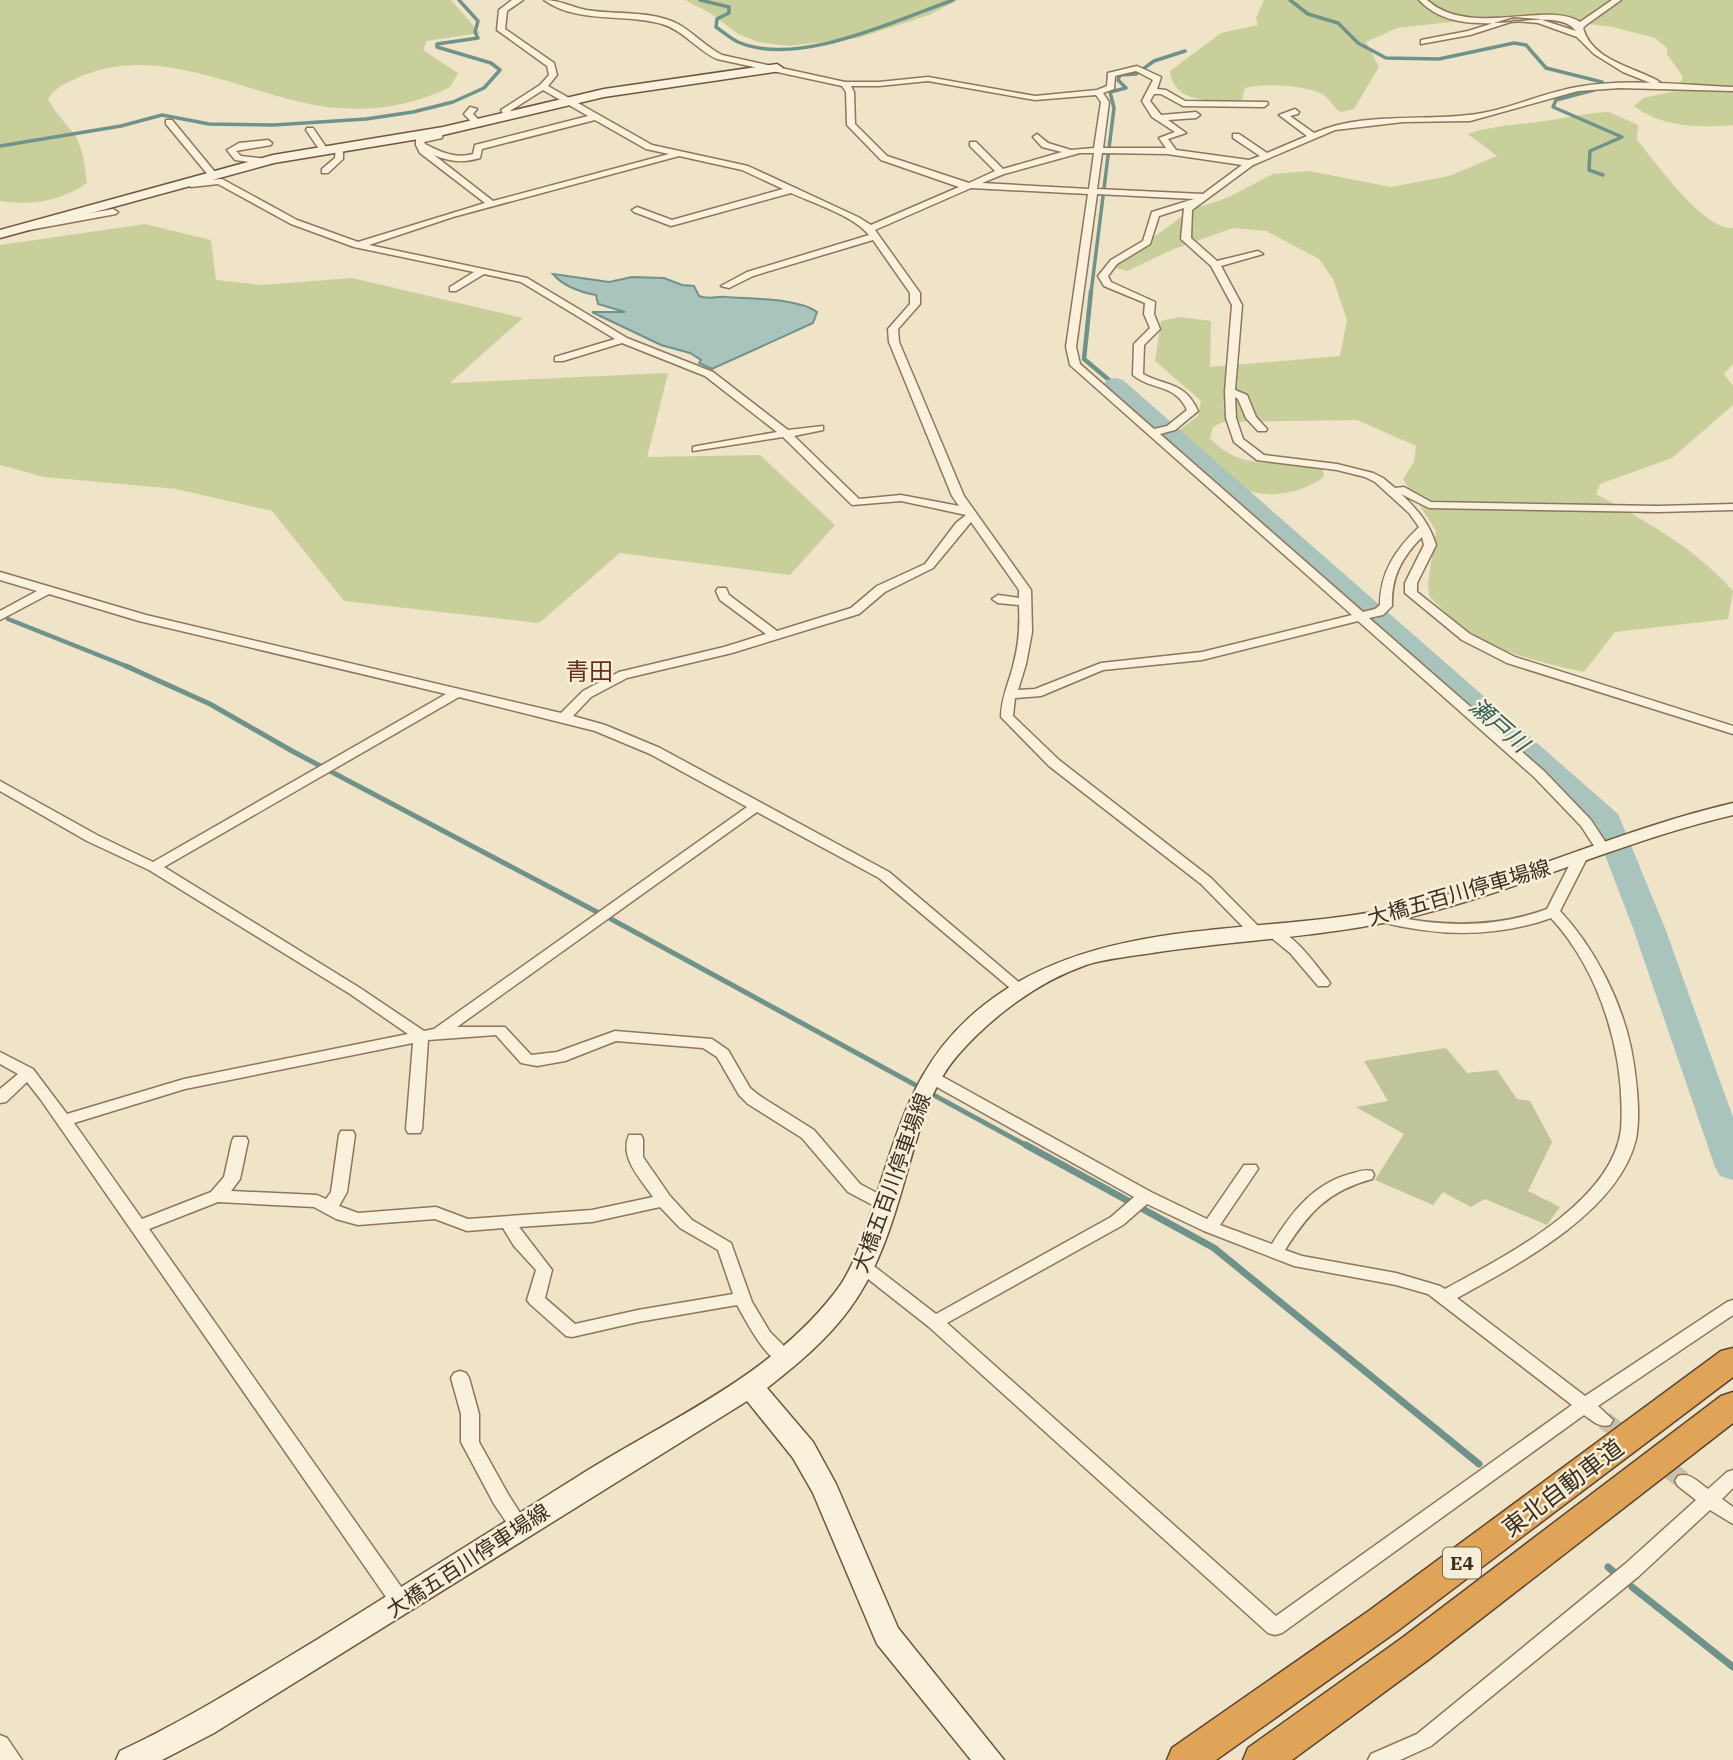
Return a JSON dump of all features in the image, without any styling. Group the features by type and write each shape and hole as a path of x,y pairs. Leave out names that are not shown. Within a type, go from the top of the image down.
{"highway":[{"name":"東北自動車道","path":"1186,1760 1383,1622 1733,1360"},
{"name":"東北自動車道","path":"1262,1760 1415,1648 1733,1405"}],"main road":[{"path":"0,234 263,161 440,132 614,91 777,68"},
{"name":"大橋五百川停車場線","path":"131,1760 180,1737 402,1604 619,1464 751,1387 787,1360 840,1306 864,1267 886,1205 911,1118 926,1086 952,1043 972,1024 1021,990 1077,961 1180,941 1310,930 1382,918 1422,908 1733,809"},
{"path":"751,1387 803,1450 825,1492 887,1635 989,1760"}],"street":[{"path":"509,116 505,110 543,87 553,75 551,65 501,30 500,11 519,0"},
{"path":"548,0 578,11 635,15 667,22 680,27 711,54 845,83 879,84 928,79 1028,98 1098,92 1111,87 1111,75 1143,70 1158,79 1146,101 1149,109 1182,133 1163,138 1173,152"},
{"path":"1423,0 1432,9 1457,14 1495,13 1526,4 1554,5 1567,9 1580,31 1636,76 1676,87"},
{"path":"1580,31 1590,15 1605,10 1617,0"},
{"path":"1424,42 1470,33 1513,19 1539,21 1580,31"},
{"path":"845,83 850,92 851,125 877,153 928,174 969,186 1100,190 1202,199"},
{"path":"543,87 649,147 736,165 872,232 915,293 915,304 893,329 894,342 958,496 1025,590 1026,632 1007,717 1038,748 1206,881 1265,933 1295,950 1323,983"},
{"path":"1733,89 1578,89 1488,115 1380,121 1333,128 1250,163 1188,209 1186,241 1215,264 1237,305 1230,391 1234,432 1238,440 1261,458 1336,467 1369,475 1384,484 1413,511 1425,527 1430,545 1411,583 1411,593 1466,637 1511,660 1733,730"},
{"path":"1151,91 1163,93 1183,103 1264,104"},
{"path":"1098,92 1105,102 1105,148 1071,356 1075,365 1371,615 1612,846"},
{"path":"473,109 468,115 478,124"},
{"path":"1295,112 1283,115 1313,136"},
{"path":"1161,118 1196,115"},
{"path":"419,145 447,158 463,160 477,156 478,147 595,117"},
{"path":"169,122 212,174"},
{"path":"310,130 324,150"},
{"path":"419,145 419,140 439,136 440,132"},
{"path":"1236,136 1266,156"},
{"path":"1037,137 1045,145 1069,152"},
{"path":"263,161 238,158 231,150 246,145 268,144"},
{"path":"973,144 1001,172"},
{"path":"419,145 438,164 492,204"},
{"path":"325,171 340,159 339,148"},
{"path":"726,286 750,274 872,232 1001,172 1069,152 1105,148 1173,152 1250,163"},
{"path":"357,245 492,204 680,155"},
{"path":"1006,160 1017,167"},
{"path":"177,184 219,181 294,222 357,245 524,280 622,340 709,374 785,433 856,503 901,498 970,513"},
{"path":"637,210 671,223 790,190"},
{"path":"1154,432 1171,428 1193,411 1188,396 1138,375 1139,344 1155,329 1149,314 1150,302 1107,284 1102,276 1114,262 1147,242 1155,214 1202,199"},
{"path":"24,227 113,212"},
{"path":"1215,264 1258,254"},
{"path":"453,289 484,270"},
{"path":"559,359 622,340"},
{"path":"1230,391 1243,397 1251,418 1262,429"},
{"path":"697,449 819,428"},
{"path":"1384,484 1392,482 1413,498 1429,505 1658,509 1733,507"},
{"path":"564,718 587,694 623,675 776,636 849,614 881,589 929,566 970,513"},
{"path":"1011,694 1037,693 1101,667 1202,656 1371,615 1387,606 1384,588 1392,568 1402,550 1425,527"},
{"path":"0,576 144,618 600,728 655,751 884,875 1021,990"},
{"path":"0,616 47,590"},
{"path":"722,591 724,597 776,636"},
{"path":"998,599 1024,602"},
{"path":"153,867 456,693"},
{"path":"0,785 92,838 153,867 355,991 421,1036"},
{"path":"439,1033 757,806"},
{"path":"1382,918 1408,925 1484,929 1516,925 1552,912 1581,856"},
{"path":"1445,1297 1508,1262 1573,1219 1608,1175 1627,1141 1628,1086 1625,1055 1618,1026 1599,982 1562,921 1552,912"},
{"path":"64,1120 184,1084 439,1033 500,1030 526,1059 537,1061 560,1057 615,1036 707,1043 723,1054 744,1091 808,1134 854,1188 886,1205"},
{"path":"414,1129 421,1036"},
{"path":"0,1057 28,1073 64,1120 402,1604"},
{"path":"0,1098 28,1073"},
{"path":"926,1086 1139,1202 1275,1253 1329,1269 1413,1283 1445,1297 1604,1420"},
{"path":"330,1206 339,1192 347,1135"},
{"path":"635,1139 635,1157 664,1200 685,1224 725,1247 743,1298 764,1336 787,1360"},
{"path":"217,1196 232,1180 240,1141"},
{"path":"1210,1227 1250,1169"},
{"path":"1275,1253 1308,1204 1332,1185 1366,1175"},
{"path":"139,1227 217,1196 308,1200 330,1206 342,1215 358,1219 436,1213 467,1225 592,1216 664,1200"},
{"path":"935,1322 1117,1221 1139,1202"},
{"path":"509,1222 517,1243 540,1262 544,1270 536,1300 572,1331 582,1332 638,1316 743,1298"},
{"path":"864,1267 935,1322 1275,1627 1585,1405 1733,1306"},
{"path":"460,1378 470,1414 470,1442 501,1500 520,1527"},
{"path":"1378,1760 1424,1740 1632,1570 1733,1477"},
{"path":"1684,1481 1733,1517"},
{"path":"0,1744 12,1760"}],"green space":[{"path":"0,0 451,0 480,33 427,41 423,50 458,73 450,87 409,102 366,109 304,103 175,68 142,65 110,68 77,78 57,89 48,99 79,142 87,183 46,201 12,202 0,201"},
{"path":"685,0 958,0 929,15 858,38 789,46 758,42 738,34 710,13"},
{"path":"1264,0 1733,0 1733,125 1707,126 1668,122 1634,106 1643,98 1676,91 1683,77 1667,54 1667,48 1655,38 1613,27 1531,17 1496,17 1397,28 1366,42 1379,67 1354,109 1341,112 1323,95 1293,87 1245,88 1242,100 1197,99 1179,90 1170,71 1221,33 1258,25 1256,18"},
{"path":"1609,112 1638,125 1637,140 1694,207 1721,226 1733,228 1733,364 1724,374 1733,386 1733,405 1672,458 1600,484 1596,494 1686,548 1733,591 1728,619 1615,632 1584,672 1499,648 1464,628 1429,596 1428,583 1436,531 1403,479 1414,462 1416,446 1357,420 1223,422 1213,427 1210,438 1238,457 1266,463 1309,465 1323,470 1324,477 1306,487 1284,493 1261,494 1233,483 1177,432 1198,416 1201,401 1155,361 1161,321 1179,317 1211,321 1210,367 1340,356 1347,320 1333,279 1319,259 1266,231 1233,228 1174,249 1127,271 1113,267 1192,209 1227,198 1273,174 1309,171 1391,187 1449,176 1497,156 1468,134 1503,126"},
{"path":"145,224 211,240 216,280 262,285 352,278 523,318 450,383 668,373 647,457 760,455 835,525 790,575 620,553 539,623 344,601 272,511 176,489 44,477 0,465 0,245"},
{"path":"1446,1048 1467,1073 1497,1070 1517,1099 1530,1101 1552,1142 1528,1191 1560,1207 1547,1225 1485,1199 1471,1207 1443,1192 1433,1205 1375,1180 1404,1134 1356,1107 1388,1101 1364,1061"}],"water":[{"path":"553,274 609,282 632,277 664,278 682,285 694,286 699,296 703,297 786,302 809,307 817,312 813,323 712,369 699,363 701,360 690,353 661,345 592,312 625,312 598,304 596,295 573,288"}],"waterway":[{"path":"0,146 121,126 162,115 209,124 274,125 366,119 413,112 453,102 484,88 500,70 491,63 437,47 437,44 478,38 475,32 478,21 459,0"},
{"path":"700,0 729,7 729,13 717,19 716,27 735,41 762,48 789,49 847,38 953,0"},
{"path":"1290,0 1308,14 1338,23 1358,43 1386,58 1439,59 1514,43 1526,45 1546,68 1602,82 1600,85"},
{"path":"1091,293 1114,108 1110,92 1126,88 1118,80 1120,75 1136,74 1154,61 1185,51"},
{"path":"1594,90 1556,100 1553,107 1622,137 1590,151 1589,170 1603,175"},
{"path":"1091,291 1084,359 1115,385"},
{"name":"瀬戸川","path":"1115,385 1607,820 1649,928 1733,1167"},
{"path":"8,619 126,666"},
{"path":"126,666 131,668"},
{"path":"126,666 210,704 292,751 597,912"},
{"path":"611,919 1029,1147"},
{"path":"1026,1145 1214,1248 1479,1464"},
{"path":"1608,1567 1616,1574"},
{"path":"1632,1587 1733,1667"}],"tunnel":[{"path":"1604,1420 1684,1481"}],"district":[{"name":"青田","path":"589,672"}]}
